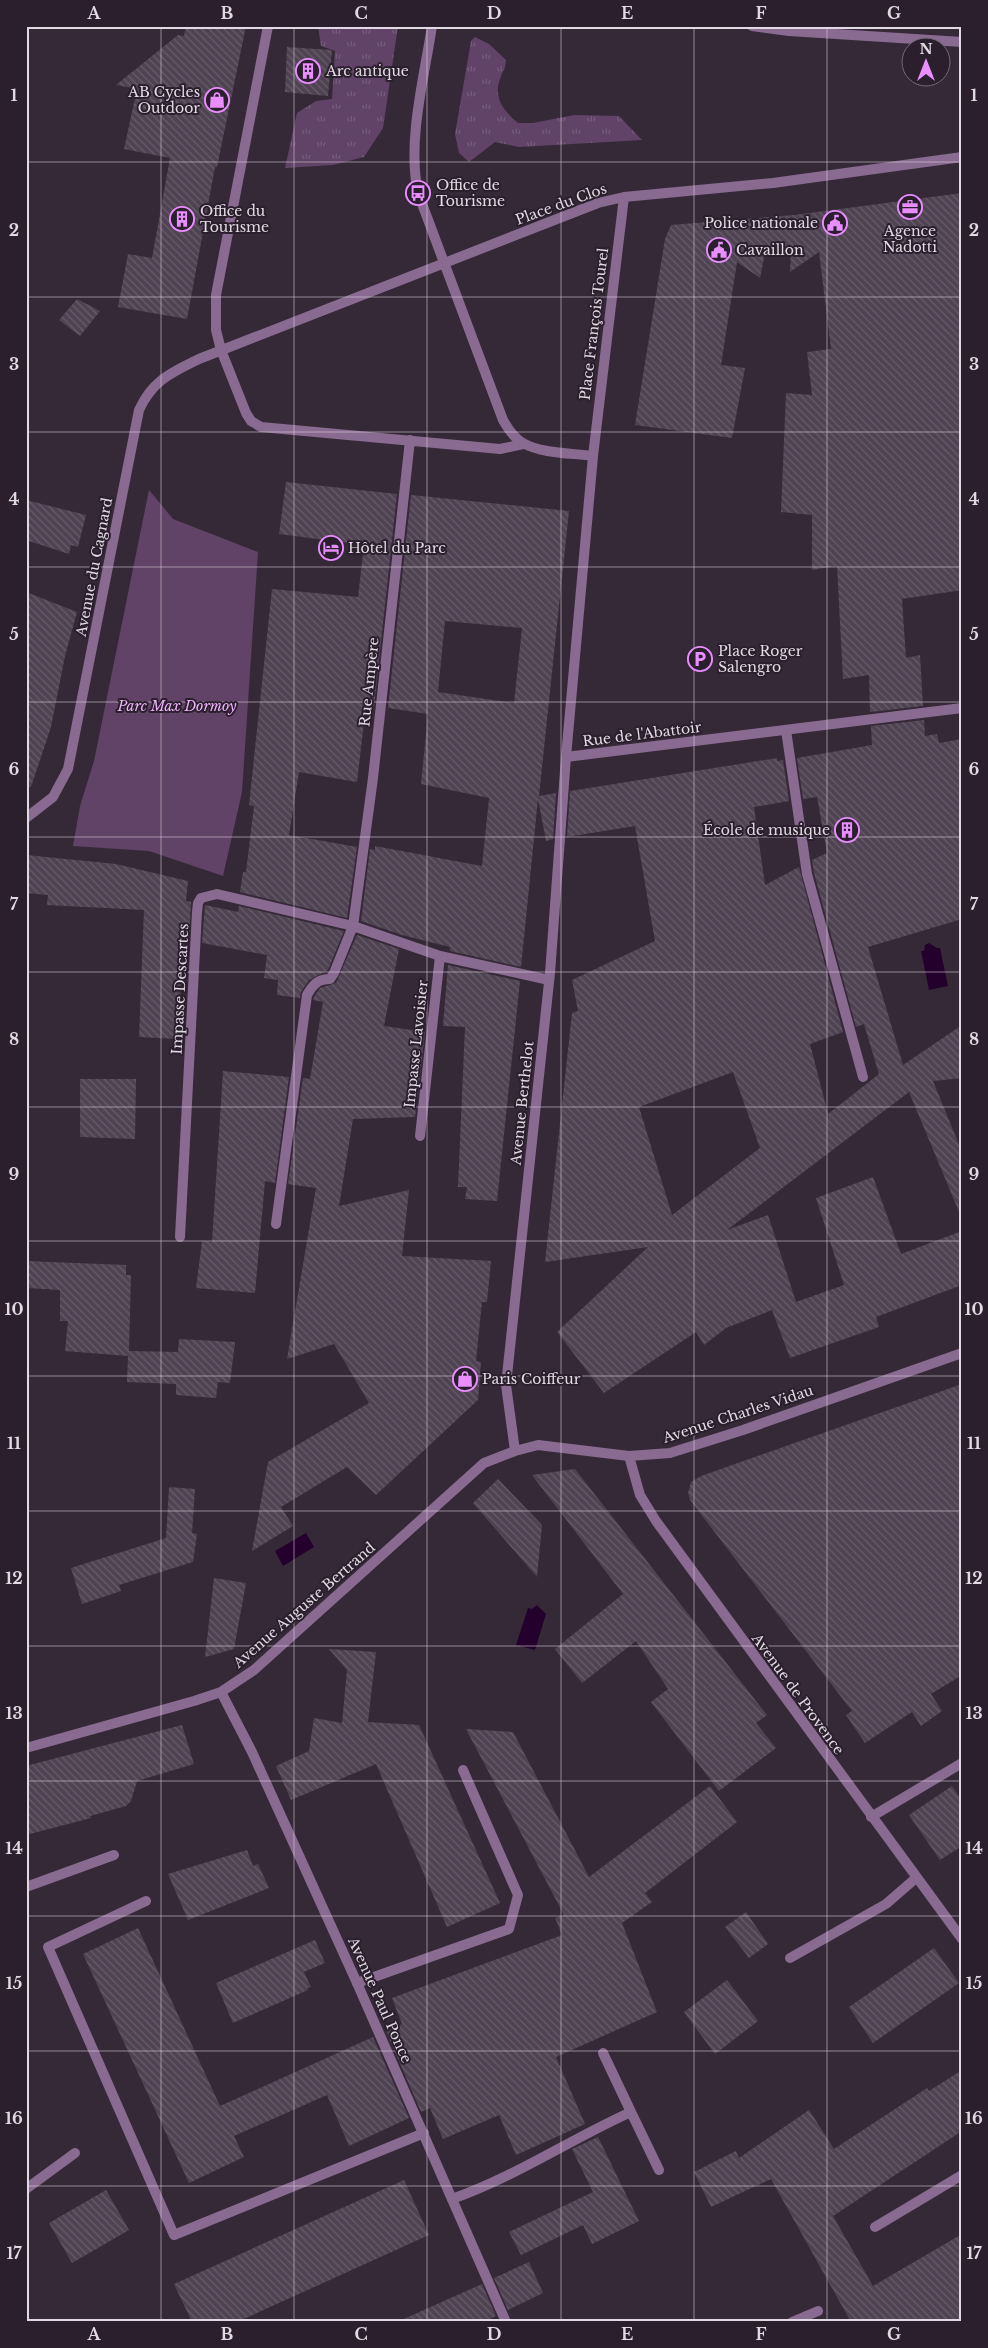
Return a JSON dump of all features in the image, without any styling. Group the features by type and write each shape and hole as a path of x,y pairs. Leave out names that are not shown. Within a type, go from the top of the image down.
{"street":[{"path":"268,26 216,295 216,330 221,350 251,421 261,427 500,448 524,444 593,456"},
{"path":"432,26 414,143 415,179 418,193 502,420 510,432 524,444"},
{"path":"752,26 789,31 962,42"},
{"name":"Place du Clos","path":"445,262 598,203 624,197 773,184 962,157"},
{"name":"Place François Tourel","path":"593,456 624,197"},
{"path":"221,350 445,262"},
{"name":"Avenue du Cagnard","path":"26,818 53,797 68,769 139,410 146,394 163,377 221,350"},
{"name":"Rue Ampère","path":"276,1224 306,1001 313,984 322,979 330,979 334,973 352,926 373,778 410,440"},
{"name":"Rue de l'Abattoir","path":"593,456 566,757 962,708"},
{"path":"786,730 807,874 863,1078"},
{"name":"Avenue Berthelot","path":"515,1450 506,1384 549,980 566,757"},
{"name":"Impasse Descartes","path":"180,1237 198,903 201,898 217,894 352,926"},
{"path":"352,926 440,956 549,980"},
{"name":"Impasse Lavoisier","path":"420,1136 440,956"},
{"name":"Avenue Charles Vidau","path":"515,1450 538,1445 629,1456 670,1453 743,1430 962,1353"},
{"name":"Avenue Auguste Bertrand","path":"26,1748 221,1692 254,1670 484,1463 515,1450"},
{"name":"Avenue de Provence","path":"629,1456 640,1495 656,1521 870,1816 962,1939"},
{"name":"Avenue Paul Ponce","path":"221,1692 252,1752 357,1983 506,2322"},
{"path":"870,1816 962,1763"},
{"path":"357,1983 509,1929 518,1894 463,1770"},
{"path":"26,1887 114,1855"},
{"path":"790,1958 886,1904 916,1878"},
{"path":"146,1901 48,1947 174,2235 424,2133"},
{"path":"603,2053 659,2170"},
{"path":"452,2199 487,2187 583,2134 631,2112"},
{"path":"26,2189 75,2153"},
{"path":"875,2227 962,2175"},
{"path":"792,2322 818,2311"}],"green space":[{"path":"318,26 398,26 383,128 364,157 333,165 285,168 297,113 316,101 332,99 335,51 321,46"},
{"path":"475,37 489,44 506,60 498,86 499,98 504,109 518,123 533,123 574,115 619,116 642,140 519,147 495,142 469,162 459,153 455,134 471,41"},
{"name":"Parc Max Dormoy","path":"149,490 173,519 258,552 242,792 223,876 149,851 73,846 80,806 94,761"}],"shaded area":[{"path":"929,943 940,948 948,986 929,990 921,951 924,951 925,945"},
{"path":"306,1533 314,1547 283,1566 275,1551"},
{"path":"537,1605 546,1614 535,1650 516,1645 528,1608 532,1609"}],"building":[{"path":"186,26 246,26 217,167 215,167 187,319 118,307 128,254 152,258 170,158 124,149 137,89 116,85 178,35 184,36"},
{"name":"Arc antique","path":"287,47 332,50 328,96 285,92"},
{"path":"962,193 962,590 902,599 906,658 920,655 923,706 870,712 869,675 843,679 837,566 812,570 812,515 781,512 786,393 812,395 807,352 831,349 819,252 790,272 791,251 766,248 760,278 737,262 721,365 745,368 732,438 635,425 665,239 671,225 794,215"},
{"path":"77,299 100,311 80,336 59,320"},
{"path":"286,482 397,494 374,706 366,705 357,782 299,772 289,835 357,847 347,918 240,892 243,872 246,872 254,806 249,805 272,589 358,597 364,545 279,534"},
{"path":"411,495 569,511 539,796 556,793 553,839 546,841 538,799 521,967 450,951 450,947 402,935 361,921 370,849 375,850 375,846 482,866 489,798 421,784 428,714 388,708","holes":["445,621 522,628 514,703 438,692"]},
{"path":"26,500 86,515 78,547 71,545 69,554 26,540"},
{"path":"26,592 77,612 65,656 51,727 31,787 26,786"},
{"path":"924,720 925,736 937,734 939,743 962,739 962,919 868,947 903,1065 962,1025 962,1078 933,1081 962,1152 962,1219 909,1092 727,1230 768,1215 796,1302 844,1285 816,1198 873,1177 901,1254 962,1231 962,1285 876,1317 879,1327 790,1358 772,1310 726,1328 704,1345 696,1332 604,1393 557,1332 648,1247 545,1262 572,1013 578,1011 572,980 655,941 635,826 567,837 570,791 777,758 777,761 783,760 789,801 754,807 765,885 799,867 843,1032 810,1044 828,1114 879,1074 864,1024 856,1027 814,873 812,860 827,853 817,797 803,799 797,758 872,745 871,726","holes":["733,1072 760,1148 672,1215 639,1107"]},
{"path":"26,855 116,864 188,881 186,901 191,902 189,941 184,940 177,1039 139,1037 144,910 47,905 48,895 26,893"},
{"path":"205,905 238,912 239,906 344,931 328,970 309,980 301,992 300,998 277,995 278,980 264,978 267,955 202,943"},
{"path":"357,935 399,949 384,1026 425,1032 415,1117 353,1119 339,1206 409,1190 402,1256 491,1261 487,1302 482,1302 476,1361 481,1362 478,1400 376,1495 347,1467 281,1507 293,1526 252,1551 268,1462 369,1403 334,1344 287,1359 316,1188 288,1184 303,1078 310,1079 323,1002 313,1000 320,988 336,983"},
{"path":"448,965 520,981 497,1201 465,1199 467,1187 458,1187 465,1027 443,1026"},
{"path":"223,1071 289,1077 275,1183 265,1181 255,1293 196,1288 202,1241 212,1242"},
{"path":"80,1079 136,1079 135,1139 80,1137"},
{"path":"26,1261 126,1265 126,1275 131,1275 129,1351 178,1352 179,1339 235,1342 230,1383 218,1382 216,1398 176,1395 176,1384 127,1382 128,1356 65,1351 68,1321 60,1321 60,1290 26,1288"},
{"path":"962,1384 962,1675 931,1694 942,1711 921,1726 912,1712 865,1743 846,1715 852,1711 690,1500 688,1493 691,1482 701,1476"},
{"path":"575,1469 767,1715 756,1723 776,1748 719,1791 651,1702 668,1689 636,1641 582,1683 555,1649 623,1594 532,1475"},
{"path":"498,1479 542,1525 537,1577 473,1503"},
{"path":"169,1487 195,1489 192,1533 197,1534 193,1562 119,1585 121,1591 82,1604 71,1568 166,1538"},
{"path":"214,1578 246,1583 234,1649 205,1657"},
{"path":"329,1649 376,1652 368,1722 419,1725 500,1903 447,1927 376,1764 291,1800 276,1766 309,1751 314,1718 342,1723 347,1670"},
{"path":"182,1725 194,1764 137,1781 131,1801 126,1806 90,1816 91,1818 26,1835 26,1766"},
{"path":"466,1729 513,1732 589,1877 710,1786 737,1822 645,1893 652,1902 622,1923 657,2012 556,2057 585,2124 516,2155 499,2115 443,2139 430,2108 421,2112 386,2031 402,2024 392,1998 562,1935 555,1918 564,1915"},
{"path":"952,1786 962,1801 962,1846 940,1860 909,1815"},
{"path":"247,1850 253,1866 258,1864 269,1888 188,1920 168,1874"},
{"path":"746,1912 768,1944 749,1958 725,1927"},
{"path":"138,1928 220,2106 373,2037 409,2118 349,2146 327,2095 234,2136 244,2157 189,2183 83,1954"},
{"path":"315,1940 325,1963 304,1972 311,1987 233,2023 216,1983"},
{"path":"934,1948 959,1983 873,2043 849,2007"},
{"path":"727,1980 758,2021 715,2054 684,2012"},
{"path":"962,2070 962,2131 833,2216 873,2286 962,2234 962,2322 851,2322 771,2179 711,2207 694,2172 736,2151 739,2158 809,2110 834,2149 927,2088 929,2091"},
{"path":"598,2137 639,2221 592,2244 583,2225 521,2255 509,2232 593,2192 572,2149"},
{"path":"404,2180 429,2235 237,2322 192,2322 174,2284"},
{"path":"106,2190 129,2230 72,2263 49,2223"},
{"path":"529,2262 543,2293 508,2310 494,2278"},
{"path":"482,2284 496,2316 484,2322 397,2322"}],"place":[{"name":"Arc antique","path":"308,71"},
{"name":"AB Cycles Outdoor","path":"217,100"},
{"name":"Office de Tourisme","path":"418,193"},
{"name":"Agence Nadotti","path":"910,207"},
{"name":"Office du Tourisme","path":"182,219"},
{"name":"Police nationale","path":"835,223"},
{"name":"Cavaillon","path":"719,250"},
{"name":"Hôtel du Parc","path":"331,548"},
{"name":"Place Roger Salengro","path":"700,659"},
{"name":"École de musique","path":"847,830"},
{"name":"Paris Coiffeur","path":"465,1379"}]}
